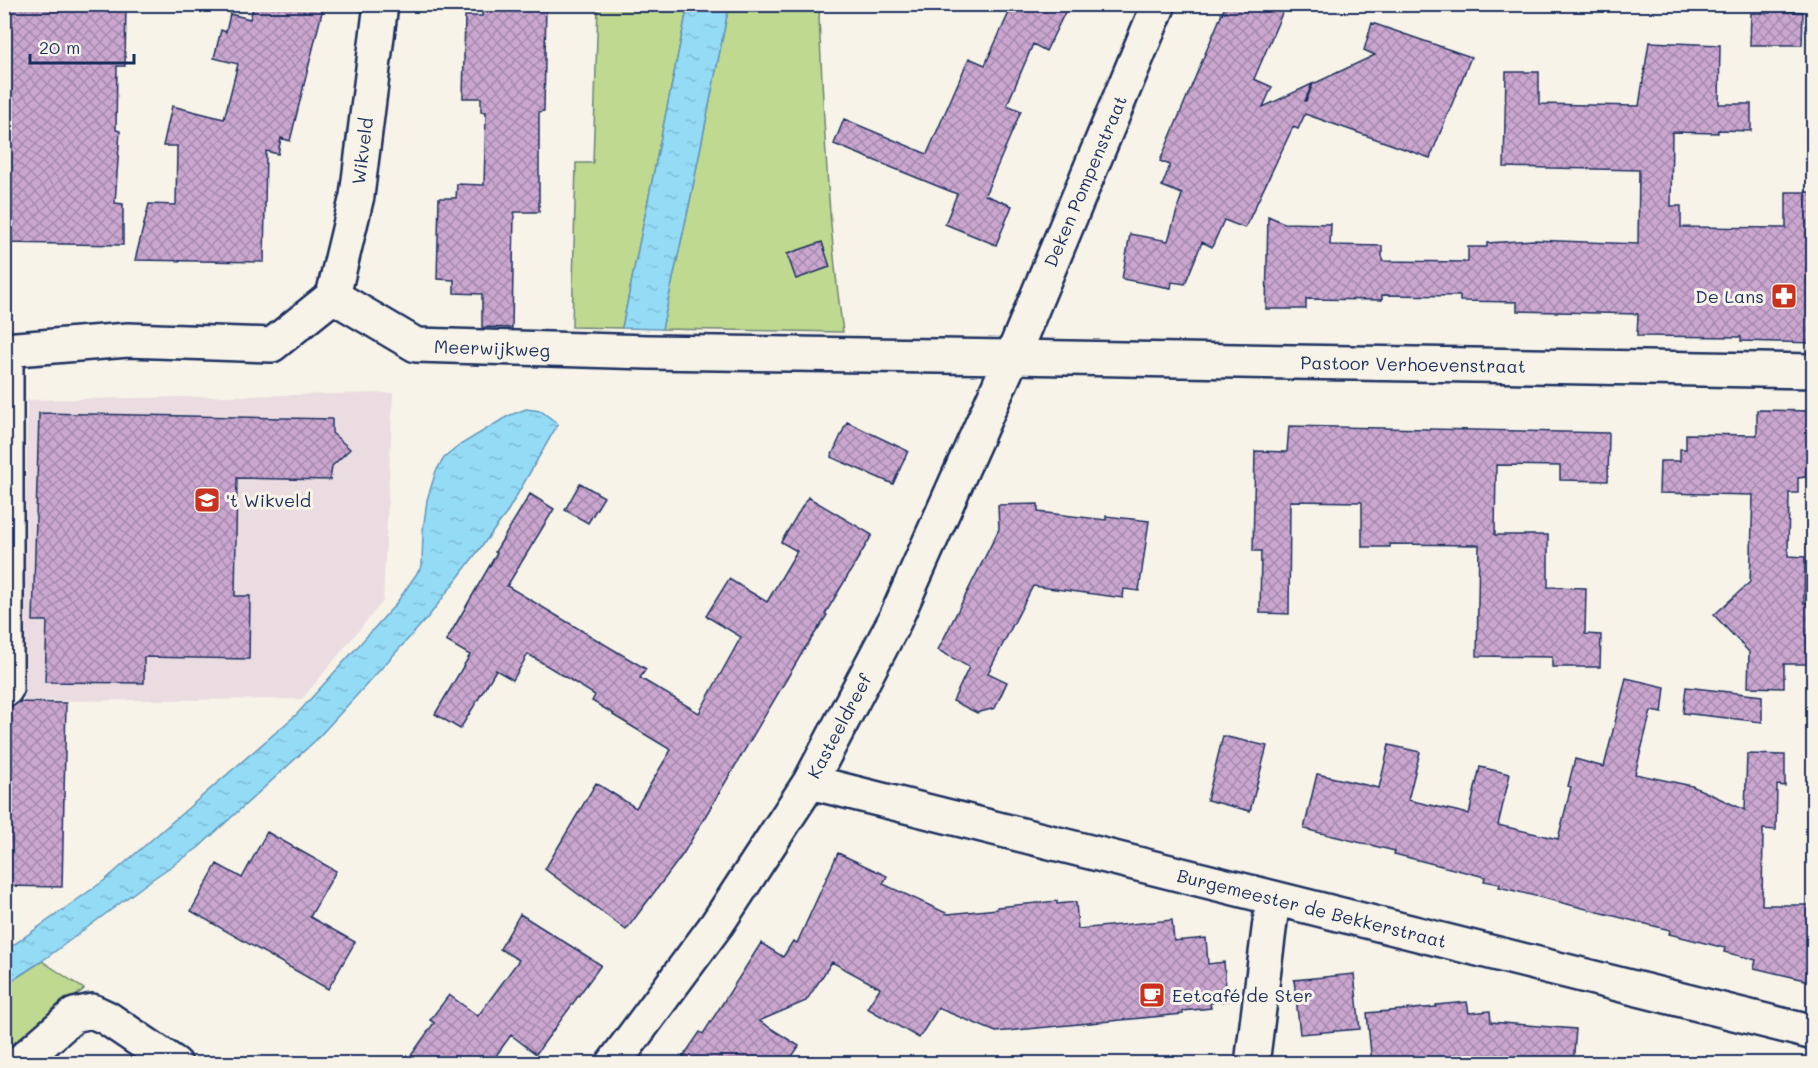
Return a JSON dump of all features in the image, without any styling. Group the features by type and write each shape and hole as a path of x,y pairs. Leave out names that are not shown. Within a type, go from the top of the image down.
{"street":[{"name":"Wikveld","path":"333,296 357,196 381,4"},
{"name":"Deken Pompenstraat","path":"1012,357 1159,4"},
{"path":"4,689 6,689 5,350 128,340 272,345 333,296"},
{"name":"Meerwijkweg","path":"333,296 416,345 648,352 1012,357"},
{"name":"Pastoor Verhoevenstraat","path":"1012,357 1814,371"},
{"name":"Kasteeldreef","path":"613,1064 717,924 810,782 894,622 1012,357"},
{"name":"Burgemeester de Bekkerstraat","path":"810,782 1814,1033"},
{"path":"1252,1064 1273,898"},
{"path":"18,1064 74,1015 92,1011 107,1018 175,1064"}],"shaded area":[{"name":"'t Wikveld","path":"393,393 383,601 302,699 23,701 27,400"}],"green space":[{"path":"598,5 688,5 622,328 572,327 576,163 593,163"},
{"path":"729,5 820,5 827,175 843,332 662,329"},
{"path":"42,961 84,989 5,1057 5,985"}],"water":[{"path":"688,5 729,5 691,196 662,329 622,328"},
{"path":"526,409 541,411 558,424 506,514 429,616 316,740 198,848 42,961 5,985 5,951 105,880 297,714 395,605 422,566 427,500 436,471 444,458 460,445 508,416"}],"building":[{"path":"4,4 126,4 125,66 117,66 116,130 120,131 115,203 123,204 123,245 4,243"},
{"path":"254,4 324,4 290,141 281,138 278,154 266,151 264,262 135,260 149,204 176,205 177,146 163,146 172,106 224,119 238,64 214,58 221,30 226,32 230,14 250,19"},
{"path":"482,4 546,4 544,111 539,112 539,212 514,212 512,328 482,327 482,294 454,293 454,280 437,279 439,198 456,198 457,184 484,185 486,112 481,112 481,98 463,98 465,16 482,16"},
{"path":"1013,4 1069,4 1046,51 1033,44 1007,105 1021,111 985,195 1012,206 996,245 945,224 957,194 834,144 844,119 927,154 969,58 985,65"},
{"path":"1226,4 1286,4 1254,79 1272,87 1263,107 1312,84 1306,101 1313,84 1375,55 1364,50 1372,23 1471,57 1430,158 1305,114 1298,129 1293,127 1245,228 1224,220 1212,247 1202,242 1185,284 1172,282 1171,288 1122,279 1130,234 1168,241 1182,194 1162,186 1170,165 1160,161"},
{"path":"1770,11 1803,12 1802,45 1750,45 1751,13 1770,13"},
{"path":"1649,42 1720,45 1719,104 1751,104 1751,131 1672,132 1671,206 1681,206 1681,227 1786,228 1786,192 1814,192 1814,343 1741,341 1741,337 1637,336 1638,314 1517,311 1517,302 1460,301 1460,296 1382,295 1382,300 1306,299 1306,309 1266,309 1268,216 1284,223 1331,224 1330,245 1382,246 1382,261 1468,262 1468,247 1487,247 1487,243 1533,240 1638,244 1639,170 1504,167 1506,72 1539,72 1539,104 1639,106"},
{"path":"822,242 830,267 796,279 787,254"},
{"path":"1757,410 1814,411 1814,469 1806,469 1806,477 1798,478 1798,493 1789,493 1788,556 1805,557 1804,603 1814,603 1814,664 1784,664 1784,688 1748,687 1749,652 1714,615 1750,582 1753,495 1659,493 1660,461 1680,461 1680,449 1686,449 1686,434 1757,435"},
{"path":"39,413 332,419 332,433 350,449 332,466 330,480 237,478 235,596 250,596 249,659 144,657 144,683 45,682 47,621 33,621"},
{"path":"847,422 908,451 893,484 831,457"},
{"path":"1289,426 1609,433 1608,481 1560,480 1560,466 1496,465 1495,535 1548,535 1548,587 1586,588 1585,634 1601,635 1600,667 1552,667 1552,657 1477,656 1479,545 1390,544 1390,547 1362,547 1362,502 1290,501 1289,614 1260,613 1261,551 1253,551 1255,451 1287,452"},
{"path":"580,483 604,497 588,523 565,510"},
{"path":"530,494 554,509 507,586 646,669 640,678 699,713 741,637 706,616 729,579 767,602 797,551 781,542 808,497 872,535 825,614 827,615 802,653 683,854 626,930 545,869 596,783 636,808 671,750 592,701 595,695 528,654 513,680 496,670 460,729 435,714 470,655 446,641"},
{"path":"1038,504 1038,512 1106,520 1106,516 1149,521 1139,591 1124,589 1123,598 1033,586 988,673 1007,682 995,708 977,713 953,701 969,667 938,650 999,529 998,505"},
{"path":"1626,678 1665,687 1662,713 1651,711 1635,774 1692,786 1745,810 1747,754 1785,755 1785,786 1777,785 1776,830 1763,829 1762,905 1814,905 1814,982 1754,968 1756,960 1724,952 1725,948 1669,934 1670,930 1499,887 1500,884 1484,881 1485,877 1394,854 1395,851 1304,829 1317,774 1379,788 1389,745 1420,752 1408,800 1469,814 1480,767 1510,774 1498,825 1558,839 1571,787 1568,786 1575,759 1604,767"},
{"path":"1686,687 1762,696 1762,722 1683,713"},
{"path":"18,702 66,703 62,887 4,886 4,708"},
{"path":"1223,736 1267,746 1250,811 1207,800"},
{"path":"267,832 336,871 310,917 355,942 328,989 191,911 217,864 242,878"},
{"path":"838,853 887,876 883,884 948,914 1057,901 1057,904 1076,902 1078,929 1172,920 1174,941 1206,938 1208,964 1224,962 1227,1001 1210,1003 1211,1008 1183,1011 1183,1014 996,1032 938,1008 919,1038 867,1008 880,988 832,962 806,1001 759,1021 799,1046 787,1064 678,1064 700,1032 703,1034 761,943 783,957 793,941 797,943"},
{"path":"520,914 601,965 536,1054 511,1035 490,1064 405,1064 434,1023 430,1020 449,995 478,1016 519,960 500,949"},
{"path":"1354,974 1360,1029 1300,1034 1294,980"},
{"path":"1467,1002 1469,1013 1490,1011 1491,1022 1576,1029 1573,1064 1372,1064 1367,1013"}],"place":[{"name":"De Lans","path":"1784,296"},
{"name":"'t Wikveld","path":"207,500"},
{"name":"Eetcafé de Ster","path":"1152,995"}]}
